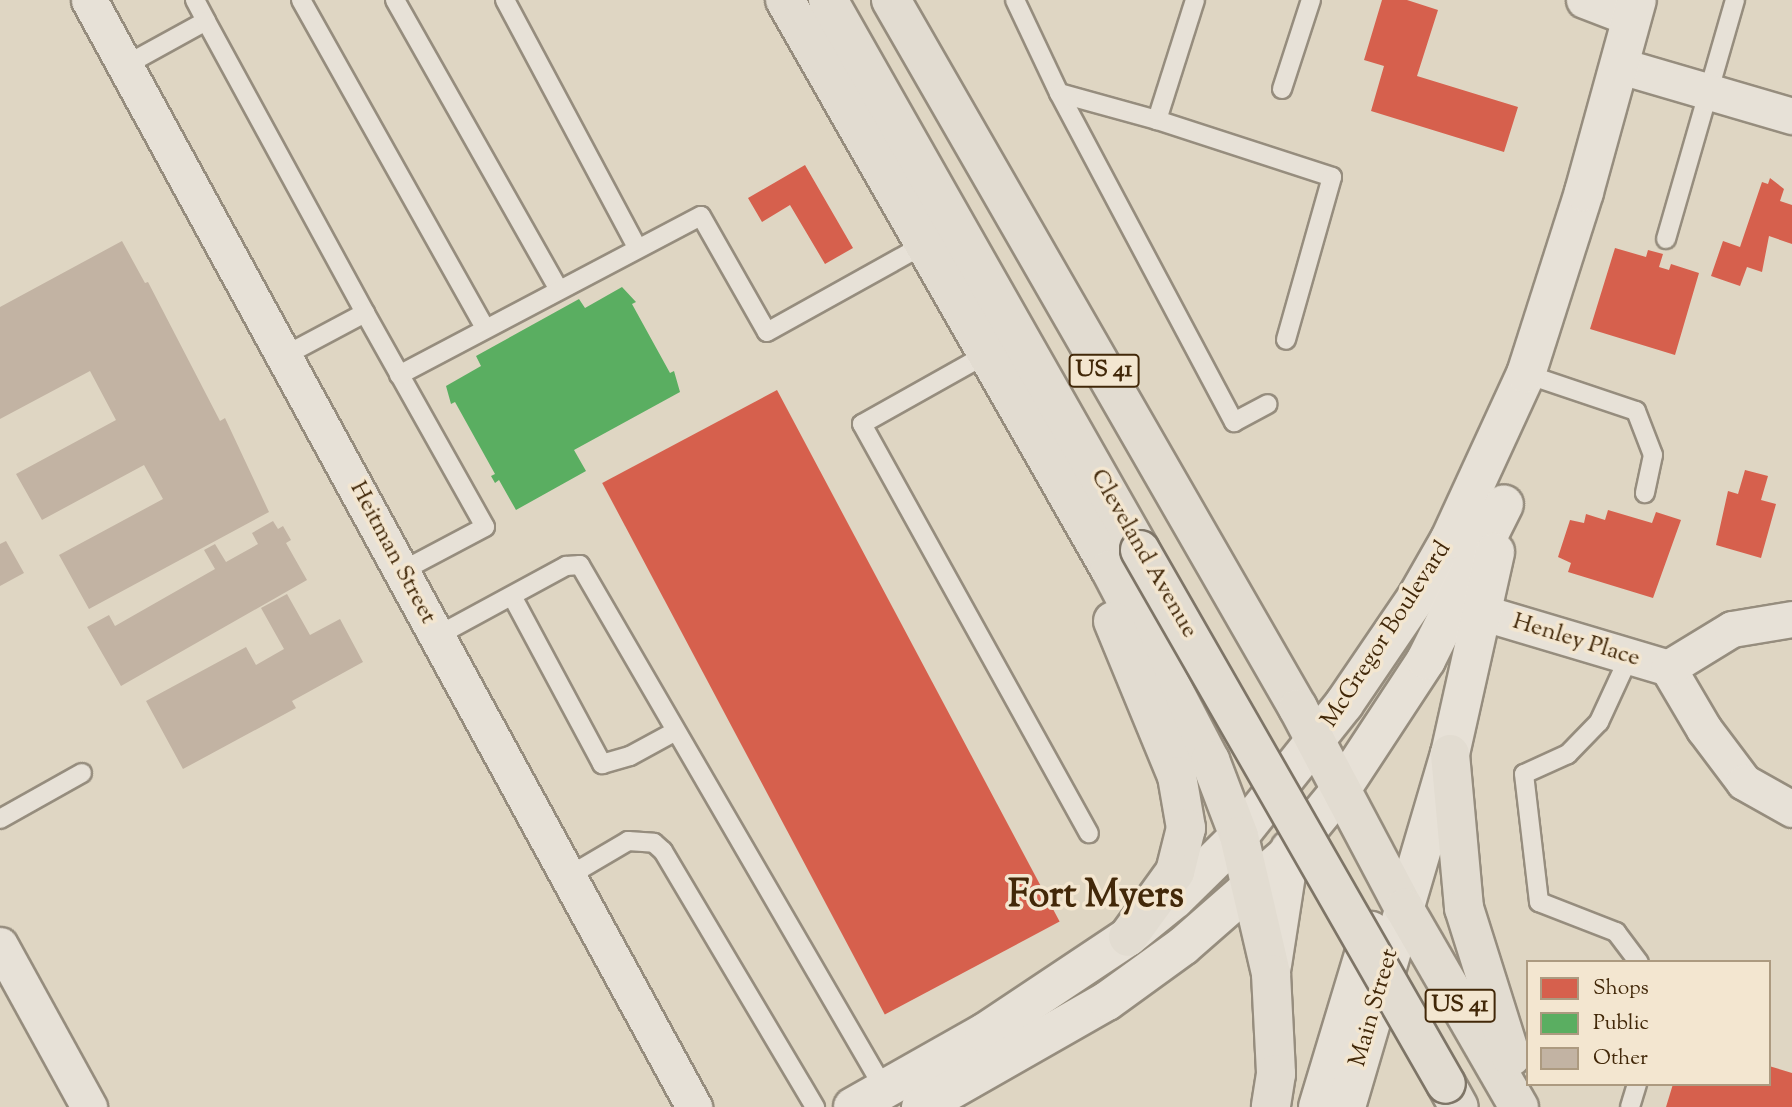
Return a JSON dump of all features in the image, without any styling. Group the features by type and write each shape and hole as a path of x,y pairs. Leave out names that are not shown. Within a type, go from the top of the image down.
{"main road":[{"path":"785,0 1016,410 1175,685 1239,836 1252,890 1271,974 1276,1074 1271,1107"},
{"name":"Cleveland Avenue","path":"828,0 1452,1096"},
{"name":"US 41","path":"891,0 1317,741 1404,908 1524,1106"},
{"name":"McGregor Boulevard","path":"869,1098 984,1033 1128,937 1175,899 1239,836 1317,741 1425,584 1469,501 1526,374 1621,66 1634,9"},
{"name":"McGregor Boulevard","path":"1404,908 1450,754 1484,613 1526,374"},
{"path":"1016,410 1048,499 1125,644 1177,776 1186,828 1175,872 1128,937"},
{"name":"McGregor Boulevard","path":"921,1107 1107,1001 1252,890 1288,854 1342,788 1426,660 1504,504"},
{"path":"1271,974 1288,854 1317,741"},
{"path":"1450,754 1464,908 1524,1106"},
{"path":"1318,1107 1378,907 1380,859"},
{"name":"Main Street","path":"1346,1107 1404,908"}],"street":[{"name":"Heitman Street","path":"89,0 694,1107"},
{"path":"1584,0 1634,9"},
{"path":"1621,66 1792,116"},
{"name":"Henley Place","path":"1484,613 1668,668 1744,782 1792,809"},
{"name":"Henley Place","path":"1668,668 1732,629 1792,619"},
{"path":"0,945 89,1107"}],"lane":[{"path":"195,0 485,527 402,571"},
{"path":"301,0 485,328"},
{"path":"395,0 558,288"},
{"path":"506,0 637,247"},
{"path":"1015,0 1059,93 1234,422 1268,404"},
{"path":"1157,120 1195,0"},
{"path":"1282,89 1311,0"},
{"path":"1666,239 1735,0"},
{"path":"126,65 206,21"},
{"path":"1059,93 1157,120 1332,177 1286,340"},
{"path":"399,375 558,288 701,216 767,332 923,245"},
{"path":"284,356 365,313"},
{"path":"985,355 862,424 1089,832"},
{"path":"1526,374 1636,411 1653,455 1645,492"},
{"path":"437,636 566,566 580,565 676,731 869,1098"},
{"path":"512,596 602,764 630,757 676,731"},
{"path":"1629,657 1599,722 1569,754 1524,774 1539,902 1616,932 1637,960"},
{"path":"0,819 82,774"},
{"path":"567,877 628,841 654,843 663,851 815,1107"},
{"path":"1630,1107 1636,1086"}],"building: Shops":[{"path":"1382,0 1407,0 1438,10 1417,76 1518,107 1504,152 1371,111 1384,66 1364,60"},
{"path":"805,165 853,248 825,264 790,205 762,222 748,198"},
{"path":"1770,178 1784,189 1780,201 1792,205 1792,244 1769,236 1762,272 1747,267 1740,286 1711,276 1723,241 1740,247 1762,182 1768,184"},
{"path":"1615,248 1646,257 1648,250 1663,254 1659,267 1669,270 1671,264 1699,273 1675,355 1590,329"},
{"path":"777,390 1060,922 885,1014 602,483"},
{"path":"1745,470 1768,476 1761,500 1776,504 1761,558 1716,545 1728,491 1738,494"},
{"path":"1608,510 1652,523 1656,512 1681,520 1653,598 1568,572 1571,563 1558,557 1570,520 1584,523 1586,514 1605,520"},
{"path":"1771,1067 1792,1073 1792,1107 1666,1107 1672,1086 1771,1086"}],"building: Public":[{"path":"622,287 636,302 632,304 670,373 674,371 680,392 574,450 586,471 516,510 499,480 495,483 491,476 495,474 455,402 451,404 446,386 481,366 476,356 579,299 585,308"}],"building: Other":[{"path":"122,241 145,283 148,282 220,421 225,418 269,512 89,609 59,555 163,499 144,465 42,520 16,474 116,420 90,371 0,419 0,307"},
{"path":"273,521 278,529 283,526 291,540 286,543 307,580 121,686 87,627 109,615 115,626 215,569 204,550 215,544 226,562 258,544 252,533"},
{"path":"6,541 24,573 0,586 0,544"},
{"path":"287,594 310,635 340,619 363,662 292,701 296,708 183,769 146,701 246,647 256,665 284,649 261,608"}],"district":[{"name":"Fort Myers","path":"1096,898"}]}
